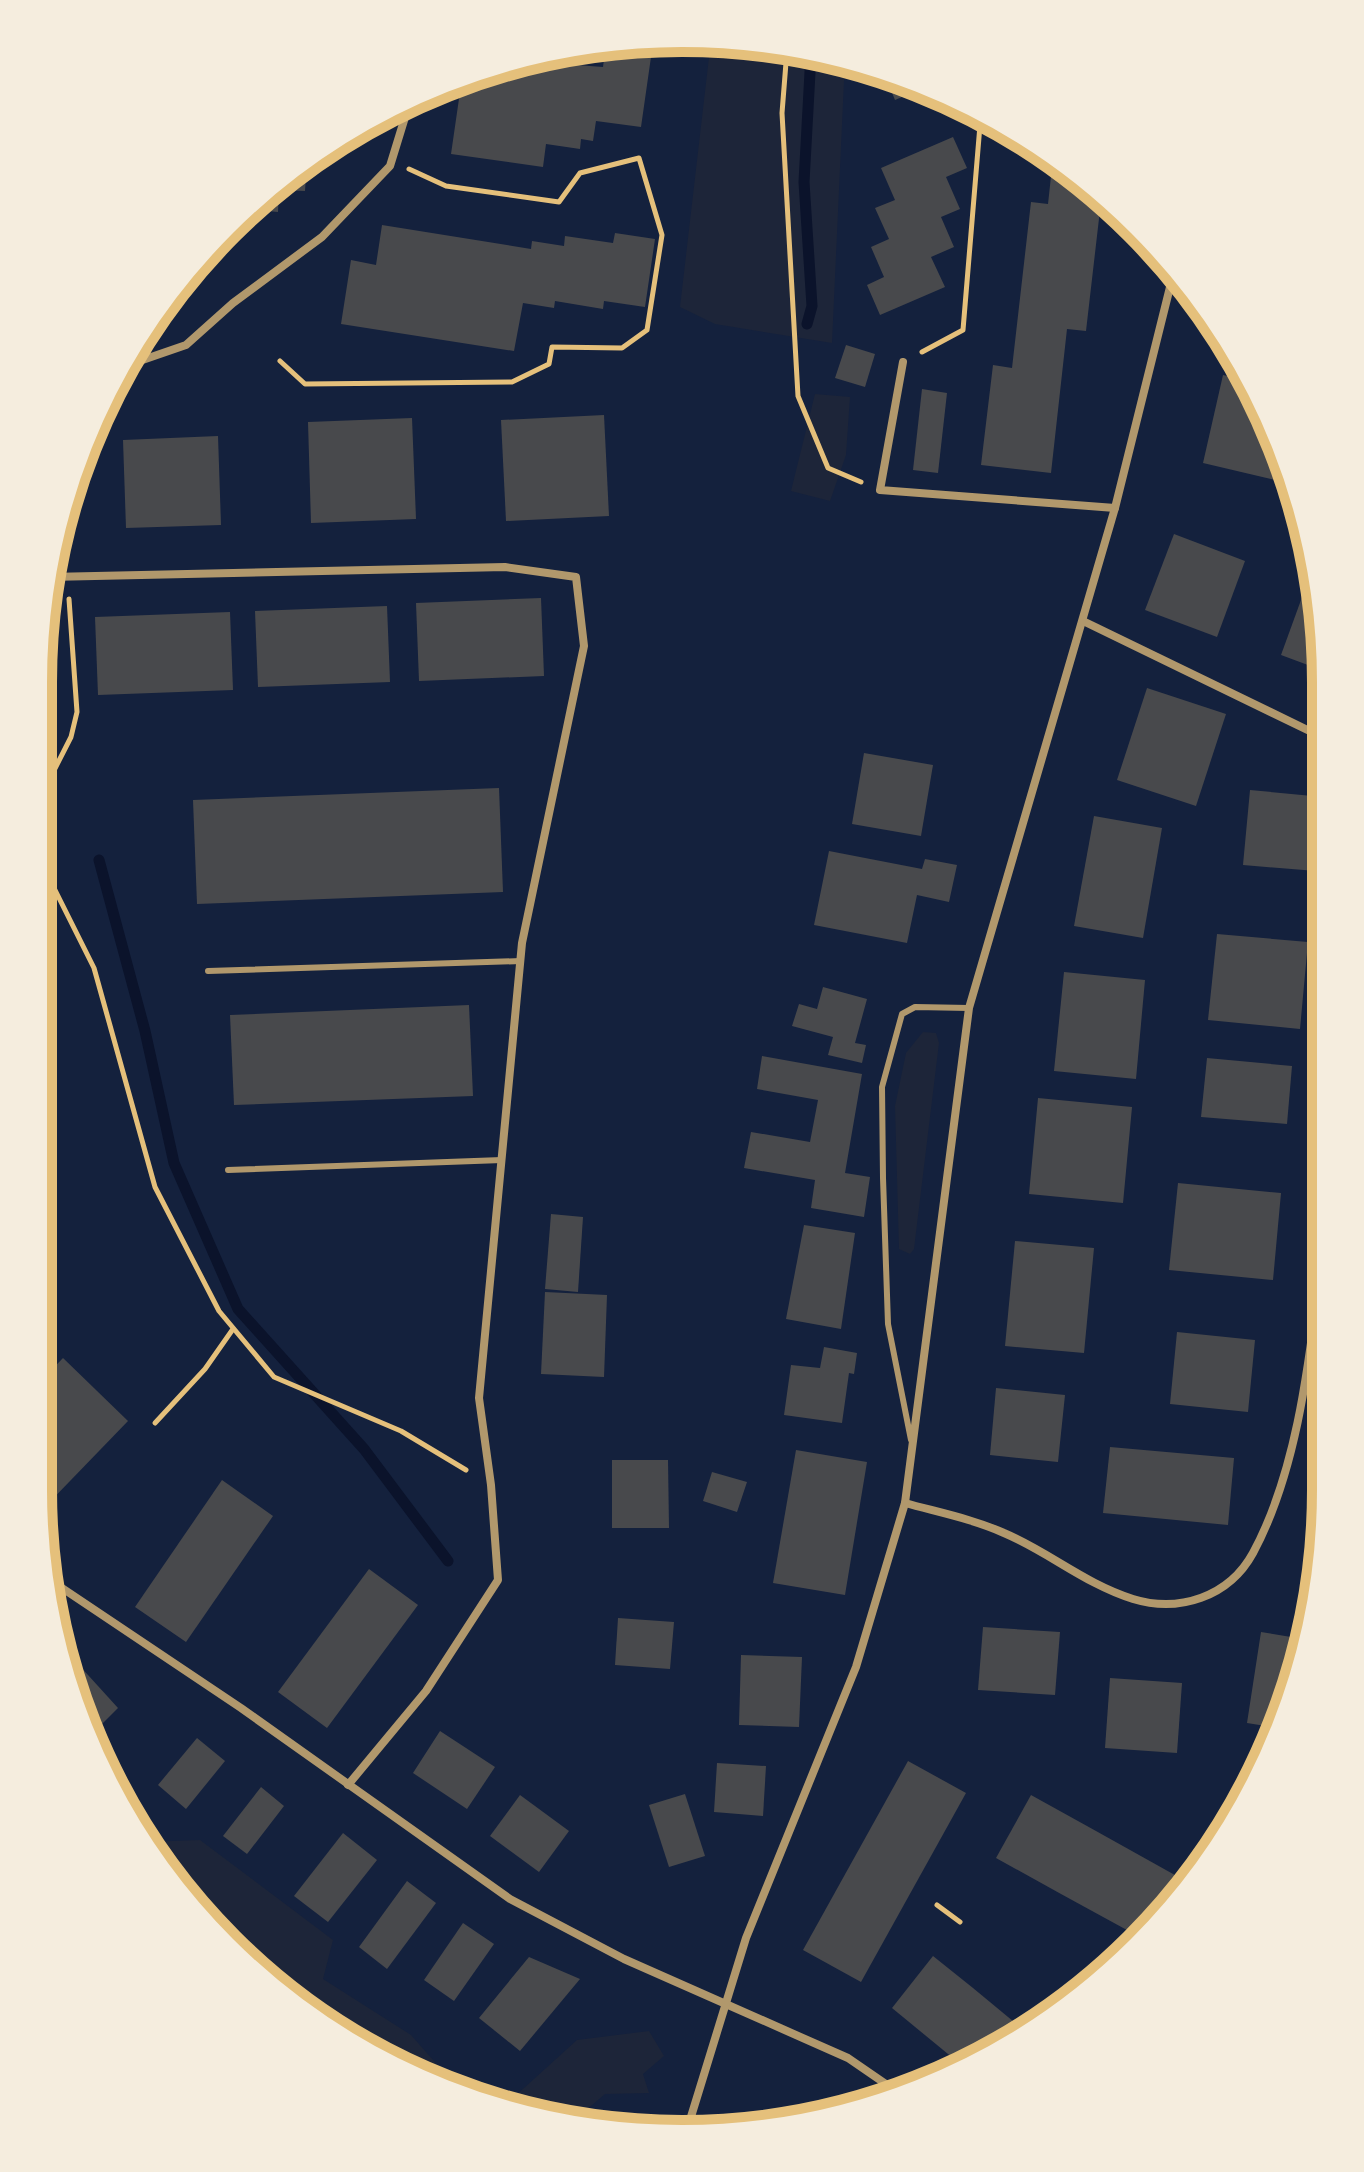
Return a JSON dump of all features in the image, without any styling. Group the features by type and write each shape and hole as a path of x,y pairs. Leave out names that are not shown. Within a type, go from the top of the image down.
{"street":[{"path":"140,361 186,345 233,303 322,237 392,161 406,116"},
{"path":"690,2120 746,1938 856,1667 905,1503 969,1008 1115,508 1171,284"},
{"path":"903,362 880,490 1115,508"},
{"path":"61,577 505,567 576,577 584,646 521,961 479,1398 491,1485 498,1580 426,1691 348,1785"},
{"path":"1083,621 1312,732"},
{"path":"905,1503 1004,1533 1089,1582 1134,1599 1162,1605 1186,1604 1215,1593 1252,1554 1277,1492 1305,1376 1312,1328"},
{"path":"59,1586 510,1899 624,1959 726,2001 848,2058 888,2086"}],"lane":[{"path":"208,971 521,961"},
{"path":"912,1442 888,1324 882,1087 902,1014 915,1007 969,1008"},
{"path":"228,1170 502,1160"}],"path":[{"path":"786,61 782,113 798,396 828,468 880,490"},
{"path":"903,362 963,330 980,127"},
{"path":"280,361 305,384 512,382 549,364 552,347 622,348 647,330 662,235 639,158 580,173 559,202 446,186 392,161"},
{"path":"52,774 71,737 77,712 67,577"},
{"path":"52,886 94,968 155,1187 219,1311 274,1377 401,1431 491,1485"},
{"path":"155,1423 205,1369 233,1329"},
{"path":"937,1905 960,1922"}],"shaded area":[{"path":"710,53 764,57 844,73 832,343 715,324 680,307"},
{"path":"815,394 850,397 846,455 830,501 791,491"},
{"path":"923,1032 936,1033 939,1043 914,1249 910,1254 899,1249 895,1106 906,1053"},
{"path":"200,1840 333,1940 323,1979 411,2035 445,2074 367,2036 298,1990 208,1905 159,1841"},
{"path":"649,2031 664,2056 643,2074 649,2093 605,2094 584,2112 514,2097 577,2040"}],"building":[{"path":"629,54 651,57 641,127 596,121 593,141 581,139 580,149 546,144 543,167 451,154 460,93 519,73 559,64 603,67 604,57"},
{"path":"890,87 908,94 895,100"},
{"path":"953,137 967,168 946,177 960,209 941,217 954,247 931,257 945,287 880,315 867,285 884,277 871,247 889,239 875,208 895,200 881,168"},
{"path":"1052,172 1100,211 1086,331 1067,329 1051,473 981,465 993,365 1012,368 1031,202 1048,204"},
{"path":"306,176 305,191 288,190"},
{"path":"279,198 278,212 264,211"},
{"path":"382,225 531,249 532,241 564,246 565,236 613,243 615,233 655,239 645,307 604,301 603,309 555,301 554,308 523,303 514,351 341,324 351,260 376,265"},
{"path":"846,345 875,354 865,387 835,378"},
{"path":"1223,375 1234,377 1280,481 1203,463"},
{"path":"922,389 947,393 938,473 913,470"},
{"path":"604,415 609,516 506,521 501,420"},
{"path":"412,418 416,519 311,523 308,422"},
{"path":"218,436 221,525 126,528 123,440"},
{"path":"1174,534 1245,561 1217,637 1145,610"},
{"path":"1305,589 1312,666 1281,655"},
{"path":"541,598 544,676 419,681 416,603"},
{"path":"387,606 390,682 258,687 255,611"},
{"path":"230,612 233,690 98,695 95,617"},
{"path":"1147,688 1226,714 1196,806 1117,780"},
{"path":"864,753 933,765 921,836 852,824"},
{"path":"499,788 503,892 197,904 193,800"},
{"path":"1250,790 1312,796 1312,871 1243,865"},
{"path":"1094,816 1162,828 1143,938 1074,926"},
{"path":"829,851 922,869 925,859 957,865 949,902 917,895 907,943 814,925"},
{"path":"1217,934 1308,942 1300,1029 1208,1020"},
{"path":"1064,972 1145,980 1136,1079 1054,1071"},
{"path":"823,987 867,999 855,1043 866,1045 862,1063 828,1055 833,1037 792,1026 799,1004 817,1009"},
{"path":"469,1005 473,1096 234,1105 230,1015"},
{"path":"762,1056 862,1074 845,1173 870,1177 864,1217 811,1208 815,1180 744,1168 751,1132 810,1142 818,1100 757,1089"},
{"path":"1207,1058 1292,1066 1287,1124 1201,1117"},
{"path":"1038,1098 1132,1107 1123,1203 1029,1194"},
{"path":"1178,1183 1281,1193 1273,1280 1169,1270"},
{"path":"551,1214 583,1217 578,1292 545,1289"},
{"path":"804,1225 855,1233 841,1329 786,1319"},
{"path":"1015,1241 1094,1248 1084,1353 1005,1346"},
{"path":"545,1292 607,1295 604,1377 541,1374"},
{"path":"1177,1332 1255,1340 1248,1412 1170,1404"},
{"path":"824,1347 857,1353 854,1374 849,1373 842,1423 784,1415 791,1365 820,1368"},
{"path":"63,1358 128,1421 52,1499 52,1490 52,1369"},
{"path":"996,1388 1065,1395 1058,1462 990,1455"},
{"path":"1110,1447 1234,1458 1228,1525 1103,1513"},
{"path":"796,1450 867,1462 845,1595 773,1583"},
{"path":"612,1460 668,1460 669,1528 612,1528"},
{"path":"712,1472 747,1482 737,1512 703,1501"},
{"path":"222,1480 273,1516 186,1642 135,1607"},
{"path":"369,1569 418,1605 327,1728 278,1692"},
{"path":"618,1618 674,1622 670,1669 615,1665"},
{"path":"983,1627 1060,1632 1055,1695 978,1690"},
{"path":"1261,1632 1294,1638 1266,1726 1247,1723"},
{"path":"741,1655 802,1657 799,1727 739,1725"},
{"path":"77,1665 118,1708 99,1727 85,1693"},
{"path":"1110,1678 1182,1683 1177,1753 1105,1748"},
{"path":"440,1731 495,1767 467,1809 413,1773"},
{"path":"197,1738 225,1761 186,1809 158,1785"},
{"path":"908,1761 966,1793 861,1982 803,1950"},
{"path":"717,1763 766,1766 763,1816 714,1812"},
{"path":"261,1787 284,1806 247,1854 223,1836"},
{"path":"685,1794 705,1856 669,1867 649,1805"},
{"path":"520,1795 569,1831 539,1872 490,1836"},
{"path":"1031,1795 1179,1877 1130,1932 996,1858"},
{"path":"343,1833 377,1860 328,1922 294,1896"},
{"path":"407,1881 436,1903 387,1969 359,1947"},
{"path":"463,1923 494,1944 454,2001 424,1980"},
{"path":"933,1956 1016,2024 954,2058 892,2008"},
{"path":"529,1957 580,1979 520,2051 479,2018"}],"waterway":[{"path":"807,324 812,306 804,182 810,65"},
{"path":"99,860 145,1031 174,1163 238,1309 364,1449 448,1561"}]}
